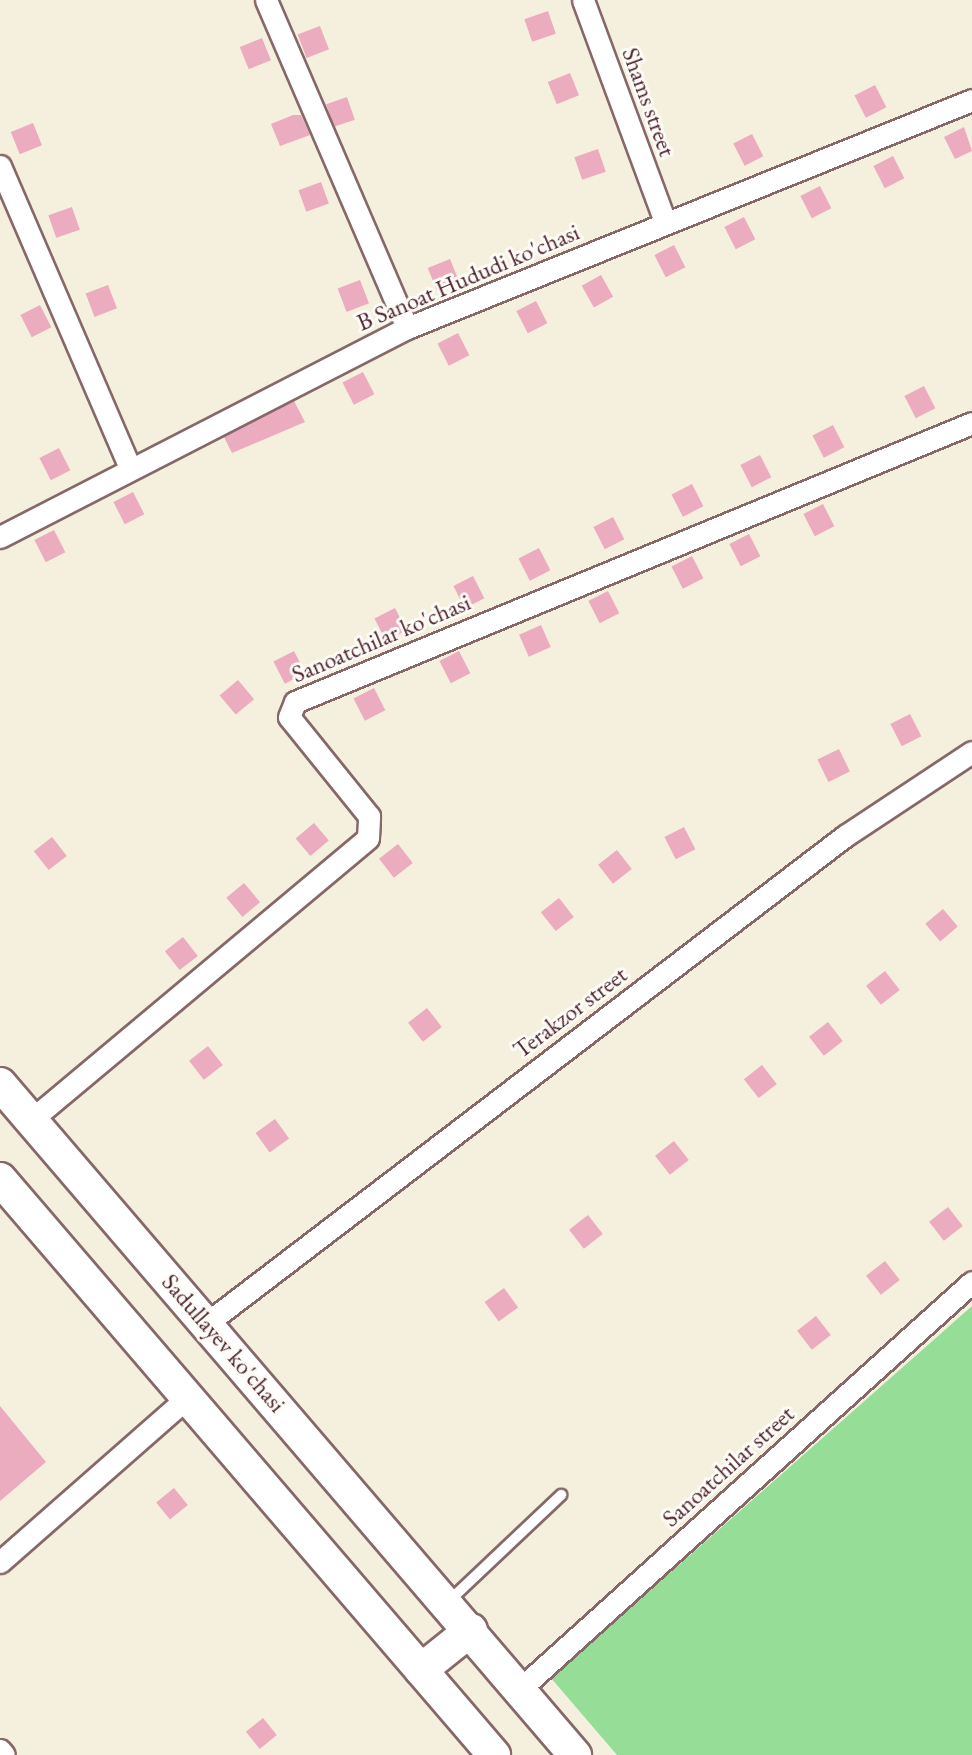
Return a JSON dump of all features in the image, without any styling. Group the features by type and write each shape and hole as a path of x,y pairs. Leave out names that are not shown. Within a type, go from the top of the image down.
{"main road":[{"name":"Sadullayev ko'chasi","path":"0,1084 448,1602 575,1755"},
{"path":"0,1179 421,1670 484,1751"},
{"path":"421,1670 471,1630"}],"street":[{"path":"266,0 407,328"},
{"name":"Shams street","path":"583,0 666,222"},
{"name":"B Sanoat Hududi ko'chasi","path":"0,537 129,465 407,328 972,100"},
{"path":"0,166 129,465"},
{"name":"Sanoatchilar ko'chasi","path":"31,1120 368,838 369,816 289,718 295,702 972,423"},
{"name":"Terakzor street","path":"207,1323 845,836 972,752"},
{"name":"Sanoatchilar street","path":"520,1689 972,1282"},
{"path":"0,1562 188,1397"},
{"path":"0,1750 4,1755"}],"lane":[{"path":"448,1602 561,1495"}],"green space":[{"path":"972,1306 972,1755 617,1755 551,1678"}],"building":[{"path":"548,11 556,34 532,42 524,19"},
{"path":"320,26 329,49 307,58 298,35"},
{"path":"262,38 271,60 249,69 240,47"},
{"path":"570,73 579,95 557,104 548,82"},
{"path":"875,85 886,107 866,118 855,95"},
{"path":"347,97 355,120 334,127 326,104"},
{"path":"293,115 301,115 310,135 280,146 271,124"},
{"path":"33,123 42,145 20,154 11,132"},
{"path":"964,127 972,151 955,159 944,137"},
{"path":"752,134 763,156 745,166 733,144"},
{"path":"598,149 606,172 582,180 574,157"},
{"path":"893,156 904,178 885,188 873,166"},
{"path":"321,182 329,204 306,212 298,190"},
{"path":"820,186 831,208 812,218 800,196"},
{"path":"72,207 80,230 56,238 48,215"},
{"path":"744,217 755,239 736,249 724,227"},
{"path":"674,245 685,267 666,277 654,255"},
{"path":"450,259 459,281 437,290 428,268"},
{"path":"601,275 613,297 594,308 582,286"},
{"path":"360,280 369,303 347,312 338,289"},
{"path":"108,285 117,308 95,317 86,294"},
{"path":"536,301 547,323 528,333 516,311"},
{"path":"40,305 51,327 32,337 20,315"},
{"path":"458,333 469,355 449,366 438,343"},
{"path":"363,372 374,394 354,405 343,382"},
{"path":"924,386 935,408 916,418 904,396"},
{"path":"294,401 305,422 232,453 224,437"},
{"path":"833,425 844,447 824,458 813,435"},
{"path":"59,448 70,470 51,480 39,458"},
{"path":"760,455 771,477 752,487 740,465"},
{"path":"692,484 703,506 683,517 672,494"},
{"path":"133,492 144,514 125,524 113,502"},
{"path":"823,504 834,526 815,536 803,514"},
{"path":"613,517 624,539 605,549 593,527"},
{"path":"54,530 65,552 46,562 34,540"},
{"path":"749,534 760,556 741,566 729,544"},
{"path":"539,548 550,570 530,581 519,558"},
{"path":"692,556 703,578 683,589 672,566"},
{"path":"473,576 484,598 465,608 453,586"},
{"path":"608,591 619,613 600,623 588,601"},
{"path":"395,608 406,630 386,641 375,618"},
{"path":"541,625 551,647 529,657 519,635"},
{"path":"294,651 305,673 285,684 274,661"},
{"path":"459,651 470,673 451,683 439,661"},
{"path":"238,680 254,699 236,715 220,695"},
{"path":"374,688 385,710 365,721 354,698"},
{"path":"910,714 921,736 902,746 890,724"},
{"path":"839,749 850,771 828,782 817,760"},
{"path":"314,823 329,841 310,856 296,838"},
{"path":"684,827 695,849 676,859 664,837"},
{"path":"52,837 67,856 49,870 34,851"},
{"path":"398,844 413,863 394,878 379,859"},
{"path":"617,850 632,869 613,884 598,865"},
{"path":"244,883 260,902 242,917 226,898"},
{"path":"559,898 574,917 556,931 541,912"},
{"path":"943,909 958,927 940,941 925,924"},
{"path":"183,937 198,956 180,970 165,951"},
{"path":"885,971 900,990 881,1005 866,986"},
{"path":"427,1008 442,1027 423,1042 408,1023"},
{"path":"828,1022 843,1041 824,1056 809,1037"},
{"path":"208,1046 223,1065 204,1080 189,1061"},
{"path":"762,1065 777,1084 759,1098 744,1079"},
{"path":"275,1119 289,1138 270,1153 256,1133"},
{"path":"674,1141 689,1160 670,1175 655,1156"},
{"path":"948,1207 963,1226 944,1241 929,1222"},
{"path":"588,1215 603,1234 584,1249 569,1230"},
{"path":"885,1261 900,1280 881,1295 866,1276"},
{"path":"504,1288 518,1307 499,1322 485,1302"},
{"path":"816,1316 831,1335 812,1350 797,1331"},
{"path":"0,1406 46,1462 0,1501"},
{"path":"174,1488 188,1505 170,1520 156,1502"},
{"path":"263,1718 277,1735 260,1749 246,1732"}]}
